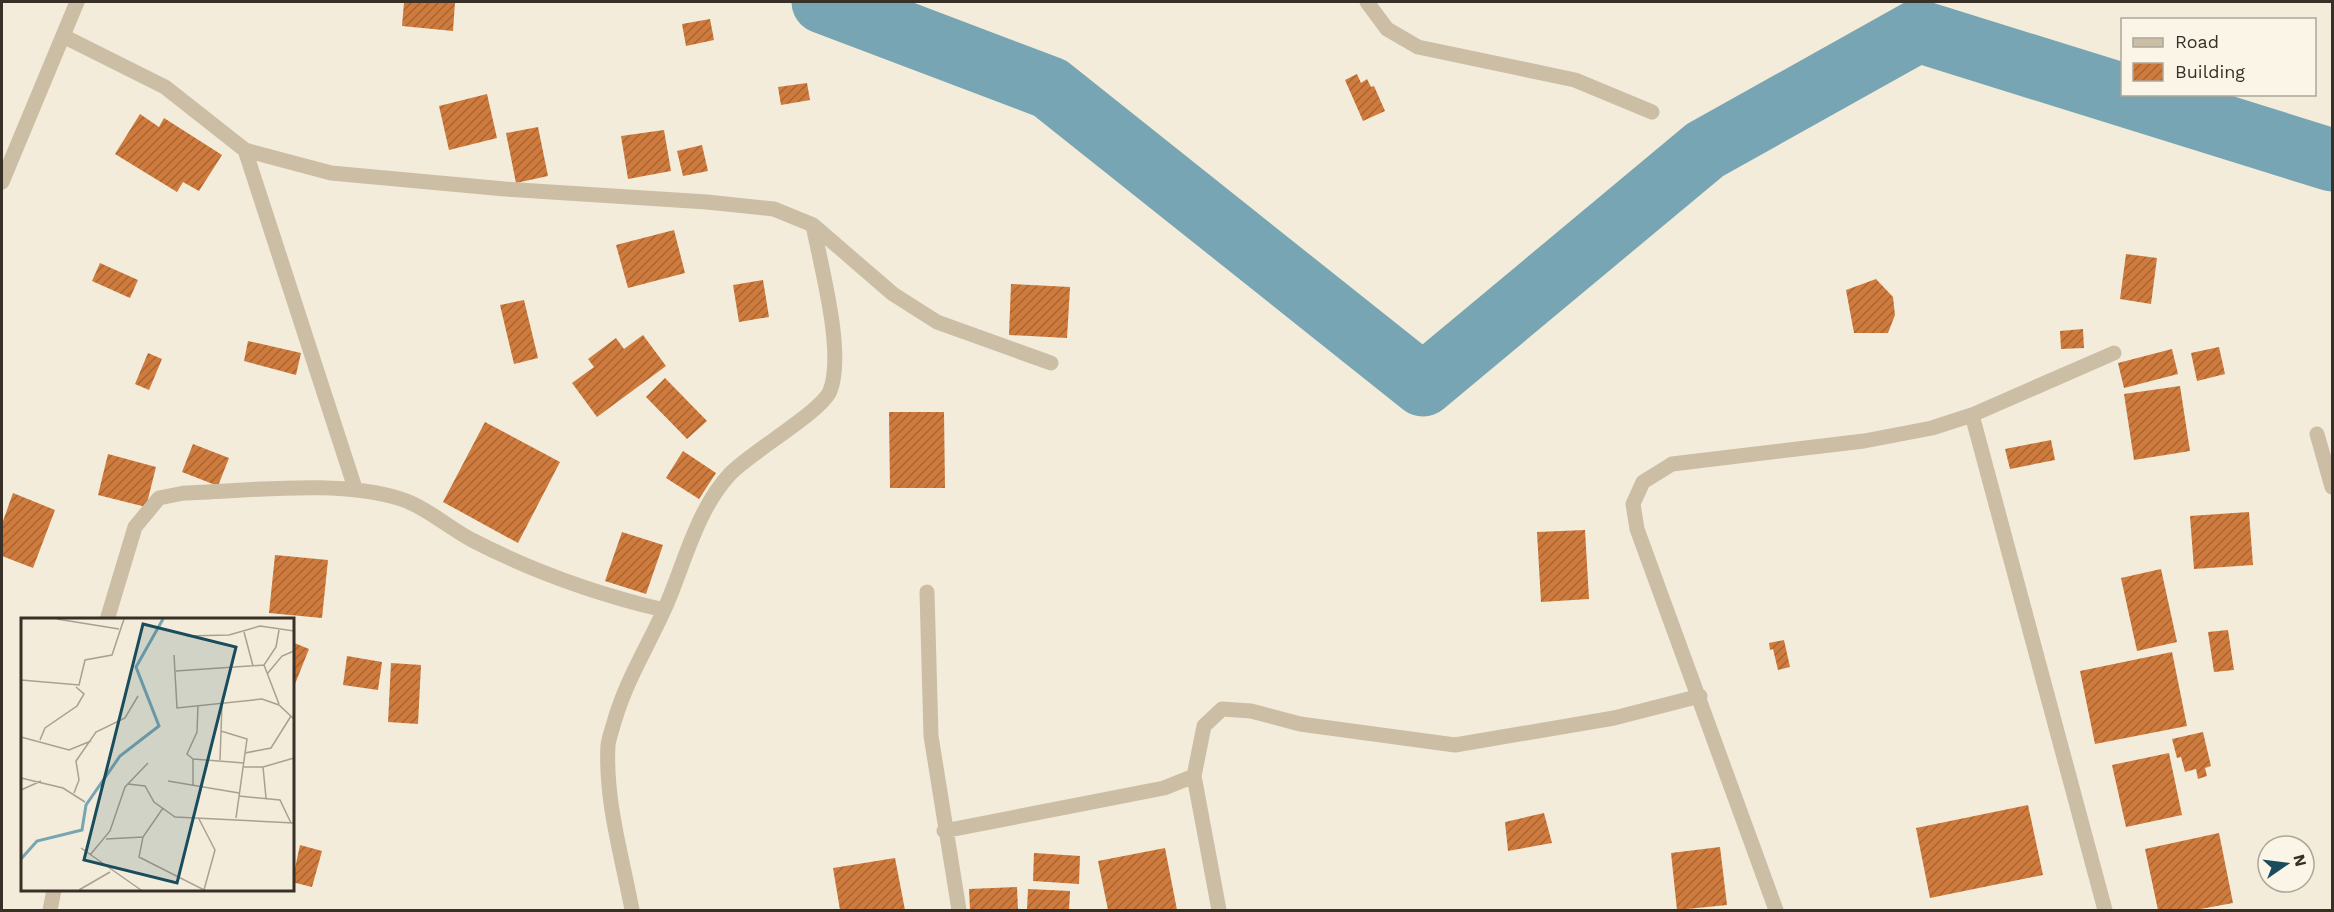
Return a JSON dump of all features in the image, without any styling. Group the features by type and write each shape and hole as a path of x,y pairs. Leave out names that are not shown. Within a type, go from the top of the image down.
{"street":[{"path":"2,182 77,2"},
{"path":"1367,2 1387,29 1418,47 1575,80 1652,112"},
{"path":"63,36 165,87 244,150 331,173 505,189 708,202 774,209 813,225 893,294 937,322 1051,363"},
{"path":"244,150 355,488"},
{"path":"633,910 609,795 608,743 624,688 664,610 704,513 728,476 754,452 805,417 830,392 835,366 832,327 813,225"},
{"path":"1776,910 1700,696 1637,529 1633,504 1643,482 1672,464 1864,441 1932,428 1971,415 2114,353"},
{"path":"1971,415 2105,910"},
{"path":"2317,434 2332,487"},
{"path":"108,618 135,527 159,498 184,493 355,488 403,499 472,540 562,582 604,596 664,610"},
{"path":"927,592 931,736 944,831 959,910"},
{"path":"1219,910 1194,776 1204,726 1222,710 1251,711 1300,724 1455,745 1614,718 1700,696"},
{"path":"944,831 1164,788 1194,776"},
{"path":"50,910 54,891"}],"building":[{"path":"404,2 455,2 453,31 402,26"},
{"path":"710,19 714,40 686,46 682,24"},
{"path":"1357,74 1361,83 1367,79 1371,87 1374,86 1385,111 1363,121 1345,80"},
{"path":"807,83 810,100 781,105 778,87"},
{"path":"487,94 497,138 449,150 439,106"},
{"path":"140,114 159,127 164,118 222,155 199,191 183,182 177,192 115,154"},
{"path":"538,127 548,176 516,183 506,133"},
{"path":"664,130 671,171 628,179 621,136"},
{"path":"702,145 708,171 683,176 677,151"},
{"path":"674,230 685,273 628,288 616,245"},
{"path":"2126,254 2157,258 2151,304 2120,299"},
{"path":"100,263 138,280 130,298 92,281"},
{"path":"1876,279 1893,297 1895,315 1888,333 1854,333 1846,290"},
{"path":"763,280 769,317 739,322 733,285"},
{"path":"1011,284 1070,287 1067,338 1009,335"},
{"path":"524,300 538,358 514,364 500,305"},
{"path":"2083,329 2084,348 2061,349 2060,331"},
{"path":"643,335 666,366 597,417 572,383 594,367 588,359 616,338 624,349"},
{"path":"248,341 301,353 296,375 244,361"},
{"path":"2219,347 2225,374 2197,381 2191,353"},
{"path":"2172,349 2178,374 2124,388 2118,363"},
{"path":"148,353 162,359 149,390 135,384"},
{"path":"665,378 707,421 687,439 646,397"},
{"path":"2180,386 2190,451 2134,460 2124,394"},
{"path":"889,412 944,412 945,488 890,488"},
{"path":"485,422 560,462 518,543 443,502"},
{"path":"2051,440 2055,460 2010,469 2005,449"},
{"path":"193,444 229,458 218,486 182,472"},
{"path":"683,451 716,473 699,499 666,478"},
{"path":"108,454 156,467 146,507 98,495"},
{"path":"13,493 55,510 33,568 2,556 2,524"},
{"path":"2249,512 2253,565 2194,569 2190,516"},
{"path":"1585,530 1589,599 1541,602 1537,532"},
{"path":"622,532 663,545 646,594 605,581"},
{"path":"275,555 328,560 322,618 269,613"},
{"path":"2161,569 2177,642 2137,651 2121,578"},
{"path":"2228,630 2234,670 2214,672 2208,632"},
{"path":"1784,640 1790,667 1778,670 1773,649 1770,650 1769,643"},
{"path":"294,643 309,649 294,684"},
{"path":"2172,652 2187,726 2095,744 2080,671"},
{"path":"347,656 382,662 378,690 343,685"},
{"path":"391,663 421,665 418,724 388,722"},
{"path":"2203,732 2211,766 2205,768 2207,776 2198,779 2196,769 2185,772 2181,757 2177,758 2172,739"},
{"path":"2169,753 2182,815 2126,827 2112,765"},
{"path":"2028,805 2043,875 1930,898 1916,828"},
{"path":"1544,813 1552,843 1508,851 1505,822"},
{"path":"2219,833 2233,903 2195,910 2158,910 2145,849"},
{"path":"300,845 322,851 312,887 294,882"},
{"path":"1720,847 1727,905 1677,910 1671,853"},
{"path":"1165,848 1177,910 1108,910 1098,861"},
{"path":"1034,853 1080,856 1079,884 1033,881"},
{"path":"895,858 905,910 840,910 833,868"},
{"path":"1017,887 1018,910 970,910 969,889"},
{"path":"1028,889 1070,891 1069,910 1027,910"}],"waterway":[{"path":"823,2 1050,88 1423,385 1705,150 1918,31 2121,94"},
{"path":"2127,96 2332,160"}]}
